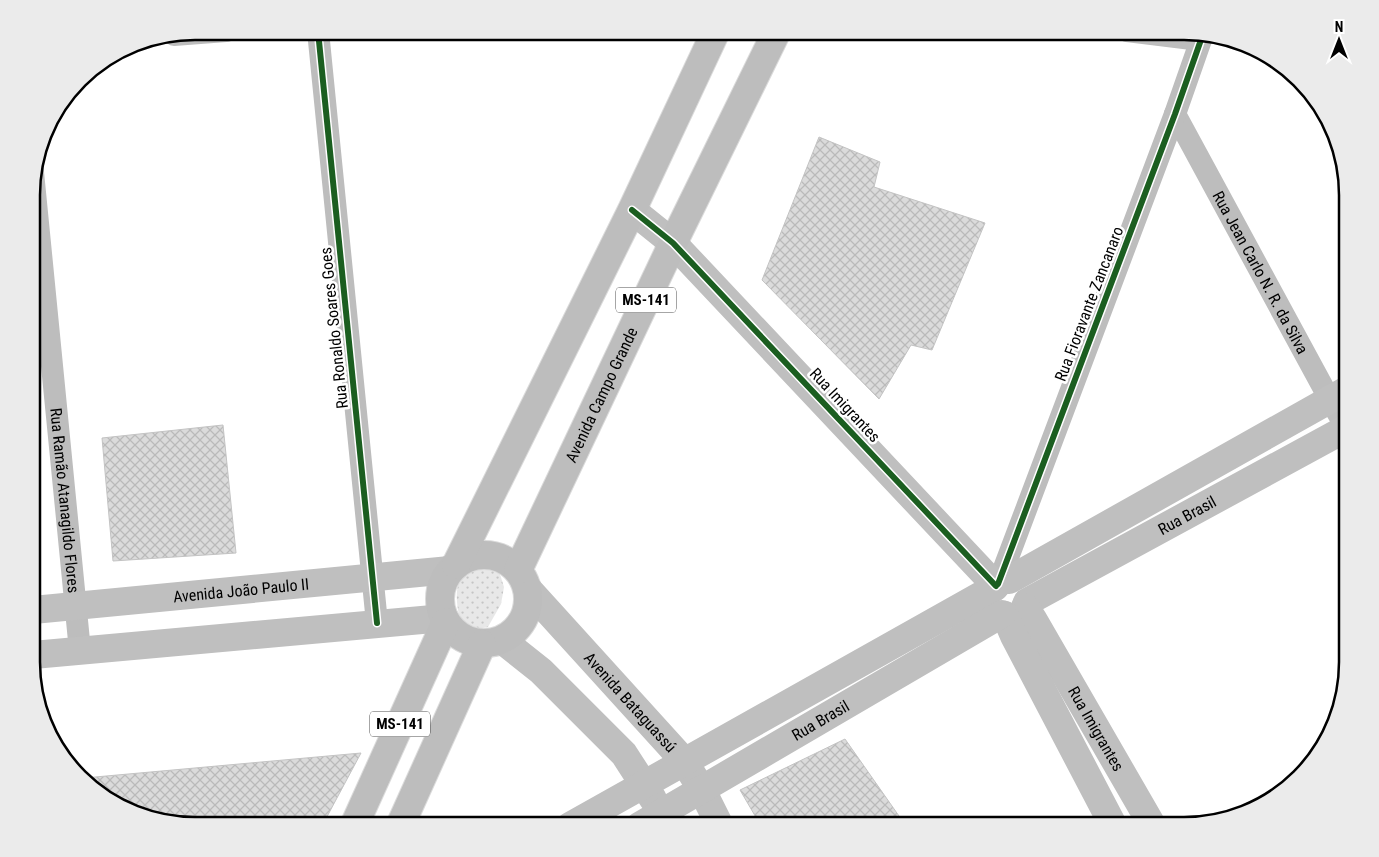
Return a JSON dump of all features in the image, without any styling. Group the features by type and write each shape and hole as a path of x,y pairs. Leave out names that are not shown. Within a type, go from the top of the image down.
{"main road":[{"name":"MS-141","path":"453,567 632,210 712,40"},
{"name":"Avenida Campo Grande","path":"522,579 673,243 773,40"},
{"path":"488,555 504,560 522,579 528,609 518,627 492,642 472,642 461,637 452,631 445,620 440,602 442,585 453,567 471,557 488,555"},
{"name":"MS-141","path":"358,817 445,620"},
{"name":"MS-141","path":"404,817 492,642"}],"street":[{"name":"Rua Ronaldo Soares Goes","path":"319,40 377,623"},
{"name":"Rua Fioravante Zancanaro","path":"1000,584 1175,114 1200,41"},
{"name":"Rua Jean Carlo N. R. da Silva","path":"1175,114 1339,395"},
{"name":"Rua Imigrantes","path":"632,210 673,243 1000,584 1020,583 1024,587 1026,592 1015,610 1014,636 1108,817"},
{"name":"Rua Ramão Atanagildo Flores","path":"40,244 80,650"},
{"path":"586,817 1339,395"},
{"name":"Rua Brasil","path":"663,817 702,790 1015,610 1339,433"},
{"name":"Avenida João Paulo II","path":"40,609 372,578 453,567"},
{"name":"Avenida Bataguassú","path":"522,579 684,761 716,817"},
{"name":"Rua Imigrantes","path":"1015,610 1034,619 1147,817"},
{"path":"40,654 377,623 445,620"},
{"path":"492,642 541,671 624,754 644,784 654,817"}],"shaded area":[{"path":"480,560 494,564 499,571 504,587 501,604 488,627 474,630 460,620 457,593 458,585 465,571"}],"building":[{"path":"819,137 880,162 874,187 985,223 932,350 911,345 879,399 762,280"},
{"path":"223,425 236,553 113,561 102,438"},
{"path":"845,739 899,816 756,817 740,790"},
{"path":"361,753 327,817 175,816 155,812 127,801 109,791 92,777"}],"cycle path":[{"path":"319,40 377,623"},
{"path":"998,584 1175,114 1201,41"},
{"path":"632,210 673,243 996,586"}]}
